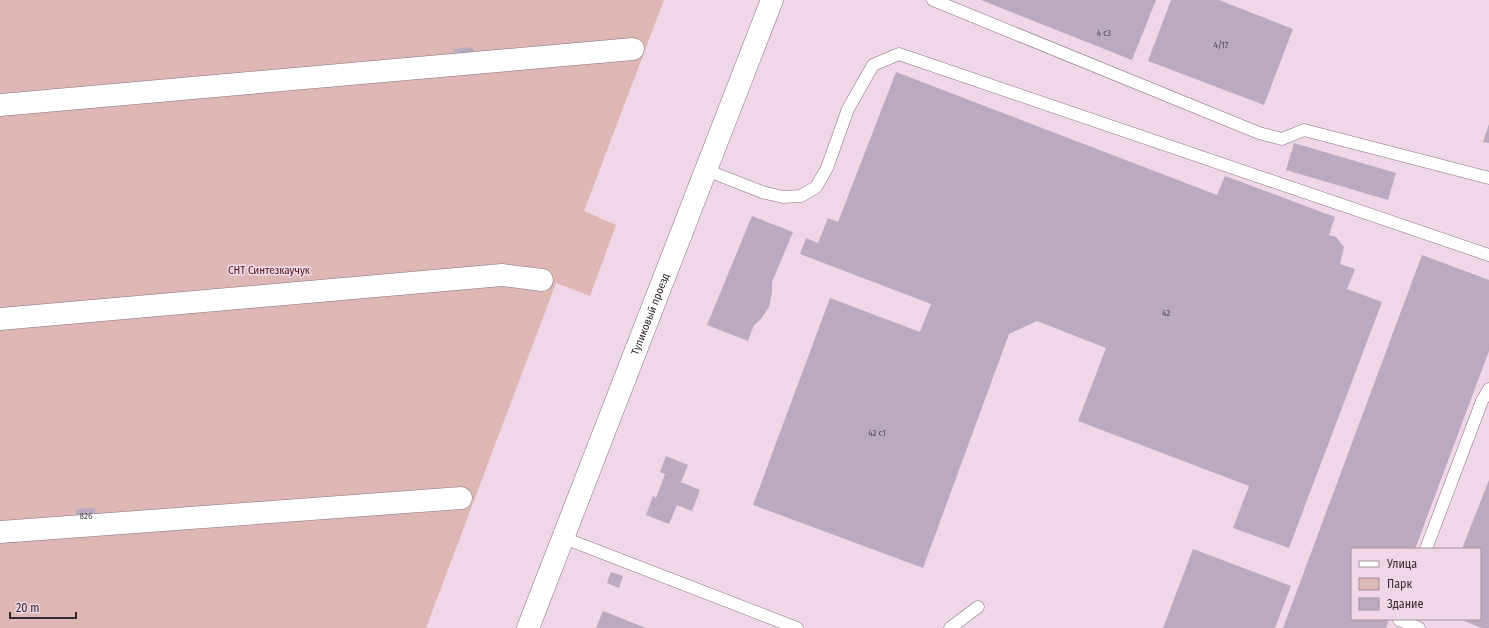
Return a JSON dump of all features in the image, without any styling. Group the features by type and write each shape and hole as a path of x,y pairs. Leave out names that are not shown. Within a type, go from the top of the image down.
{"street":[{"name":"Тупиковый проезд","path":"528,628 772,0"},
{"path":"0,105 632,50"},
{"path":"0,319 502,275 542,280"},
{"path":"0,532 461,498"}],"lane":[{"path":"933,0 1259,133 1282,139 1304,130 1489,178"},
{"path":"706,170 762,192 783,197 800,196 816,187 827,168 848,109 873,65 900,54 1489,255"},
{"path":"1426,548 1482,401 1489,389"},
{"path":"564,538 797,628"},
{"path":"950,628 978,607"},
{"path":"1402,620 1418,628"}],"green space":[{"name":"СНТ Синтезкаучук","path":"0,0 664,0 584,211 616,225 590,296 556,283 426,628 0,628"}],"building":[{"path":"981,0 1156,0 1132,60"},
{"path":"1171,0 1219,0 1293,29 1264,105 1148,61"},
{"path":"473,47 474,59 455,61 454,49"},
{"path":"896,72 1217,195 1225,176 1335,217 1329,235 1336,237 1344,247 1340,264 1355,269 1347,289 1382,302 1289,548 1233,528 1249,486 1078,421 1106,348 1037,321 1009,334 923,568 753,505 830,298 920,332 931,304 800,254 806,238 818,243 828,218 838,222"},
{"path":"1489,124 1489,143 1483,142"},
{"path":"1294,143 1396,173 1388,200 1286,170"},
{"path":"752,216 793,232 772,282 769,307 761,319 754,325 748,341 707,325"},
{"path":"1422,255 1489,280 1489,351 1415,548 1351,548 1351,620 1389,620 1386,628 1283,628"},
{"path":"666,456 688,465 681,482 700,490 692,511 677,505 669,524 646,515 653,496 656,498 665,474 660,472"},
{"path":"1489,480 1489,628 1482,628 1462,620 1481,620 1481,548 1462,548"},
{"path":"95,508 96,523 77,524 76,509"},
{"path":"1193,549 1291,586 1275,628 1163,628"},
{"path":"611,572 623,576 619,588 607,583"},
{"path":"603,611 646,628 596,628"}]}
